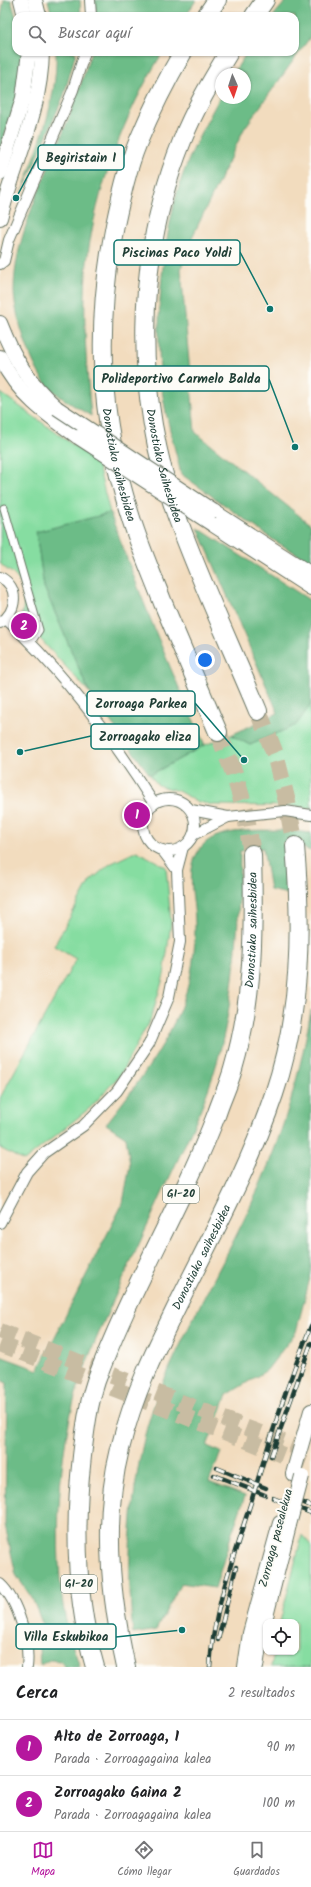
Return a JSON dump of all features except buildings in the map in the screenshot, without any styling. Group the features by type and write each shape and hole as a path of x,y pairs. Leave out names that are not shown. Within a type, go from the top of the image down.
{"highway":[{"path":"209,12 217,0"},
{"path":"256,12 264,0"},
{"name":"Donostiako saihesbidea","path":"181,56 158,97 137,144 122,190 107,265 102,321 102,373 110,434 130,515 146,560 218,732"},
{"name":"Donostiako Saihesbidea","path":"227,56 212,81 182,140 164,193 153,240 145,293 145,339 149,391 158,450 176,513 199,574 258,711"},
{"name":"Donostiako saihesbidea","path":"126,1667 119,1637 112,1584 110,1532 119,1451 132,1407 150,1362 257,1141 275,1091 290,1027 298,964 299,900 295,846"},
{"name":"Donostiako saihesbidea","path":"95,1667 87,1640 79,1583 76,1527 85,1431 95,1384 112,1341 203,1150 232,1071 245,1022 251,978 253,904 252,854"}],"main road":[{"path":"20,0 24,12"},
{"path":"35,0 38,12"},
{"path":"0,174 20,110 27,72 28,56"},
{"path":"0,218 28,135 36,104 41,73 42,56"},
{"path":"0,323 8,345 24,373 35,388 57,408 311,588"},
{"path":"0,357 14,381 31,402 78,437 311,574"},
{"name":"Zorroaga pasealekua","path":"256,1667 285,1524 311,1410"},
{"name":"Zorroaga pasealekua","path":"297,1475 311,1446"},
{"name":"Zorroaga pasealekua","path":"245,1667 250,1633 285,1524"}],"street":[{"path":"90,0 91,12"},
{"path":"0,264 4,261 9,240 73,90 84,56"},
{"path":"4,508 39,630 31,642"},
{"path":"0,577 9,584 14,599 14,606 3,621 31,642 70,688 112,740 154,804"},
{"path":"177,870 162,850 149,842 143,827 144,818 148,810 154,804 167,799 174,800 186,805 191,810 195,822 193,834"},
{"path":"191,810 228,817 285,811 311,815"},
{"path":"0,1223 27,1172 44,1153 83,1126 116,1091 149,1044 169,997 180,942 177,870 183,846 193,834 228,817"},
{"path":"162,850 169,851 183,846"},
{"path":"0,1584 5,1589 21,1620 28,1658 28,1667"}],"green space":[{"path":"4,0 11,0 15,12 12,12 12,56 22,56 18,94 0,151 0,23"},
{"path":"48,0 80,0 81,12 51,12"},
{"path":"95,0 196,0 188,12 96,12"},
{"path":"287,0 311,0 311,36 299,53 299,12 276,12"},
{"path":"56,56 75,56 64,95 20,198 45,126 50,108 56,71"},
{"path":"90,56 161,56 149,75 124,126 105,180 91,235 87,262 85,320 86,358 91,416 59,396 48,386 38,372 28,349 20,324 14,291 15,273 22,238 34,203 70,115"},
{"path":"244,56 297,56 244,129 187,248 181,269 195,432 311,525 311,562 275,541 181,474 168,422 161,383 159,348 160,300 165,251 174,204 184,171 216,104 251,104 251,68 237,68"},
{"path":"1,393 97,462 110,513 36,532 44,587 89,692 21,618 24,601 23,590 14,575 2,566 0,562"},
{"path":"110,513 155,630 205,745 150,775 89,692 44,587 36,532"},
{"path":"198,528 311,601 311,704 296,725 250,745 231,735 278,713"},
{"path":"311,704 311,809 295,806 214,805 198,802 178,791 158,785 150,775 205,745 231,735 250,745 296,725"},
{"path":"253,830 285,830 311,833 311,851 301,847 290,848 288,894 270,890 263,848 240,851 239,903 233,981 218,1059 195,1123 118,1290 88,1359 78,1387 68,1426 60,1485 58,1546 63,1605 69,1635 80,1667 65,1667 60,1661 50,1660 40,1665 39,1647 43,1625 32,1598 16,1575 5,1525 7,1383 0,1380 0,1356 38,1370 123,1203 130,1165 126,1137 106,1124 150,1065 175,1022 184,999 190,976 194,948 195,914 192,873 193,863 197,854 203,845 210,839 220,835"},
{"path":"137,851 166,867 171,923 164,975 151,1018 120,1075 91,1107 24,1161 0,1148 0,1098 76,959 54,946 90,881 110,864"},
{"path":"311,1010 311,1274 296,1332 267,1370 227,1395 207,1446 221,1452 209,1482 245,1496 215,1588 181,1583 156,1630 133,1634 130,1583 131,1530 137,1477 147,1427 159,1392 174,1358 242,1225 268,1166 291,1100"},
{"path":"302,1535 311,1545 311,1667 271,1667 273,1655 299,1655 299,1619 281,1619"}],"tunnel":[{"path":"258,711 275,754 287,802 295,846"},
{"path":"218,732 234,773 245,810 252,854"},
{"path":"0,1331 311,1453"},
{"path":"0,1344 311,1466"}],"railway":[{"path":"210,1667 215,1625 225,1583 279,1413 311,1326"},
{"path":"271,1456 311,1343"},
{"path":"217,1468 266,1488"},
{"path":"214,1475 265,1495"},
{"path":"290,1497 311,1506"},
{"path":"273,1498 311,1513"},
{"path":"218,1640 236,1567"}],"place":[{"name":"Begiristain I","path":"16,198"},
{"name":"Piscinas Paco Yoldi","path":"270,309"},
{"name":"Polideportivo Carmelo Balda","path":"295,447"},
{"name":"Zorroagako Gaina 2","path":"24,626"},
{"name":"Zorroagako eliza","path":"20,752"},
{"name":"Zorroaga Parkea","path":"244,760"},
{"name":"Alto de Zorroaga, 1","path":"137,815"},
{"name":"Villa Eskubikoa","path":"182,1630"}]}
